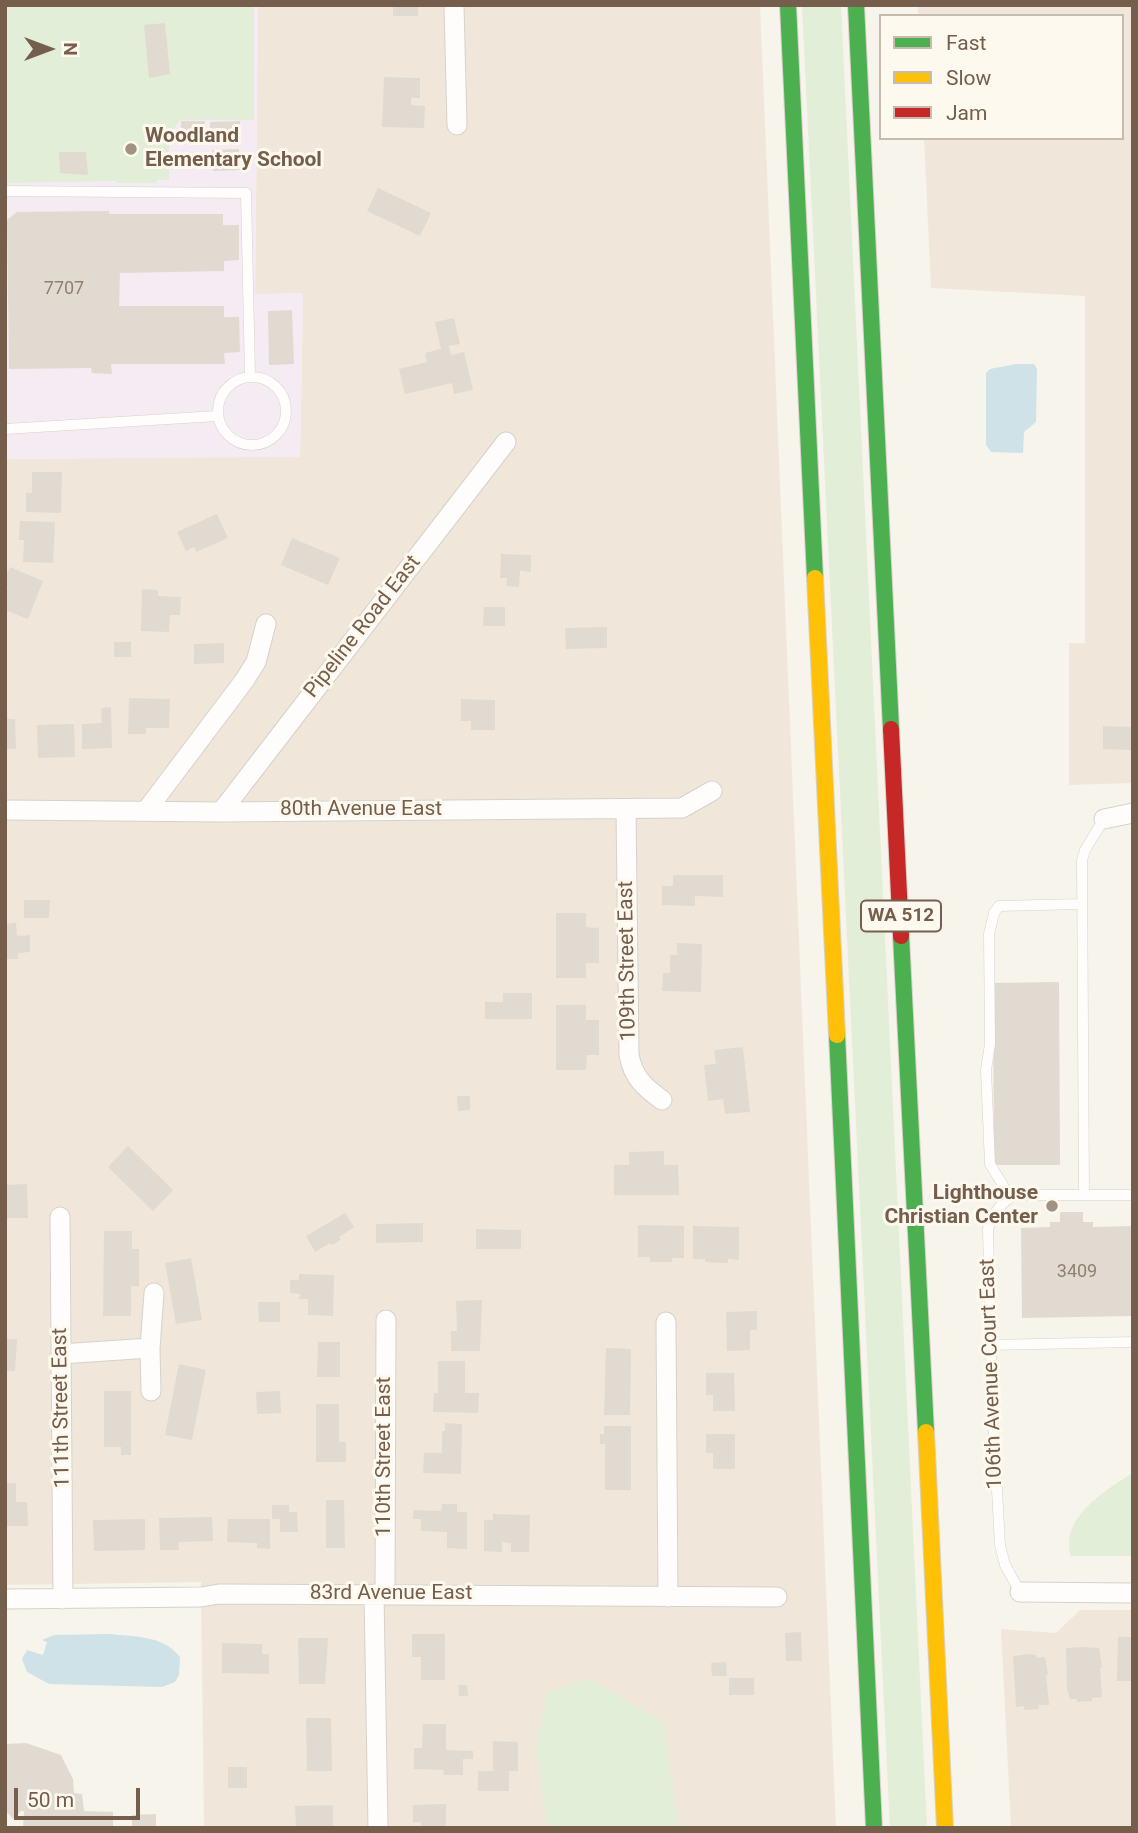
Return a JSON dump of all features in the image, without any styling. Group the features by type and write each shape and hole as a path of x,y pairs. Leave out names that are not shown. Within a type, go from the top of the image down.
{"highway":[{"name":"WA 512","path":"788,5 874,1828"},
{"name":"WA 512","path":"856,5 946,1828"}],"street":[{"path":"454,5 457,125"},
{"name":"Pipeline Road East","path":"221,812 506,442"},
{"path":"146,811 244,681 256,662 264,640 266,624"},
{"name":"80th Avenue East","path":"5,810 221,812 682,808 712,791"},
{"name":"109th Street East","path":"626,809 629,1055 632,1070 639,1082 662,1100"},
{"path":"1104,819 1133,813"},
{"name":"111th Street East","path":"60,1217 63,1599"},
{"path":"152,1391 149,1348 154,1293"},
{"name":"110th Street East","path":"377,1828 379,1594 386,1320"},
{"path":"666,1322 668,1597"},
{"path":"61,1354 149,1348"},
{"path":"1020,1592 1133,1593"},
{"name":"83rd Avenue East","path":"5,1599 201,1597 219,1594 777,1597"}],"lane":[{"path":"5,191 246,193 250,376"},
{"path":"250,376 272,382 285,401 284,423 278,433 259,445 237,442 221,427 218,416 221,394 229,384 250,376"},
{"path":"5,429 218,416"},
{"path":"1084,1195 1082,860 1084,850 1104,819"},
{"path":"1082,904 999,906 994,913 989,934 990,1044 986,1070 990,1159 1010,1197 1133,1195"},
{"name":"106th Avenue Court East","path":"1010,1197 1000,1206 988,1229 990,1345 1000,1545 1005,1565 1020,1592"},
{"path":"990,1345 1133,1342"}],"shaded area":[{"name":"Woodland Elementary School","path":"5,5 258,5 255,294 303,293 300,457 5,459"},
{"path":"258,5 760,5 836,1828 204,1828 201,1582 5,1585 5,459 300,456 303,293 255,295"},
{"path":"918,5 1133,5 1133,783 1069,785 1069,643 1085,643 1085,296 931,288 924,140 1124,140 1124,14 918,14"},
{"path":"1034,364 1037,369 1036,422 1024,432 1023,453 991,452 986,445 986,373 990,369"},
{"path":"1080,1610 1133,1610 1133,1828 1011,1828 1001,1629 1056,1633"},
{"path":"109,1634 148,1638 173,1650 180,1657 179,1675 175,1682 162,1687 49,1684 27,1672 22,1659 27,1650 43,1655 47,1642 42,1640 54,1635"}],"green space":[{"path":"5,5 254,5 254,120 180,120 169,135 169,180 158,180 157,183 5,183"},
{"path":"802,5 841,5 927,1828 890,1828"},
{"path":"1133,1473 1133,1556 1071,1556 1069,1543 1078,1518 1098,1497"},
{"path":"589,1679 664,1722 678,1828 547,1828 536,1747 547,1692"}],"building":[{"path":"393,5 418,5 418,16 393,16"},
{"path":"165,23 170,74 149,78 144,25"},
{"path":"384,77 420,78 420,98 411,98 411,105 425,106 424,128 382,127"},
{"path":"181,121 205,121 205,143 181,143"},
{"path":"240,121 240,141 210,141 210,122"},
{"path":"239,149 240,170 213,171 212,150"},
{"path":"59,152 86,152 88,175 60,173"},
{"path":"378,188 431,213 420,236 367,211"},
{"path":"109,211 109,214 223,214 223,225 239,225 239,260 224,261 224,271 120,273 119,306 224,306 224,317 239,317 240,352 224,353 225,364 111,364 112,374 92,373 91,368 9,369 7,220 17,212"},
{"path":"292,310 294,364 269,365 268,311"},
{"path":"454,318 460,344 449,346 451,355 464,352 473,390 454,394 452,383 405,394 399,369 427,362 425,353 441,349 435,322"},
{"path":"32,472 62,472 61,513 26,512 26,493 32,493"},
{"path":"217,514 228,538 196,552 194,547 186,551 177,532"},
{"path":"20,521 55,522 53,563 23,562 24,540 19,540"},
{"path":"292,538 340,558 328,585 281,565"},
{"path":"501,554 531,555 531,572 520,571 519,587 506,586 507,578 500,578"},
{"path":"10,567 43,581 28,619 5,610 8,587 5,586 5,579"},
{"path":"142,589 158,590 158,596 181,597 180,615 170,615 169,632 141,631"},
{"path":"484,607 505,607 505,626 483,626"},
{"path":"607,627 607,648 566,649 565,628"},
{"path":"114,642 131,642 131,657 114,657"},
{"path":"224,643 224,663 194,664 194,644"},
{"path":"129,698 170,699 169,728 146,728 146,734 128,734"},
{"path":"461,699 495,700 495,730 471,730 471,721 461,721"},
{"path":"111,707 112,748 82,749 82,724 102,723 101,708"},
{"path":"5,719 15,719 16,749 5,749"},
{"path":"74,724 75,757 38,758 37,725"},
{"path":"1103,726 1133,727 1132,750 1103,749"},
{"path":"673,875 723,875 723,897 695,896 695,906 662,905 662,886 673,886"},
{"path":"24,900 50,900 49,918 24,918"},
{"path":"556,913 586,913 586,927 599,928 599,963 586,963 586,978 556,978"},
{"path":"16,923 17,936 30,935 30,952 18,953 18,959 5,959 5,924"},
{"path":"677,943 702,944 701,992 662,991 663,973 670,973 670,955 677,955"},
{"path":"1059,982 1060,1165 994,1165 993,983"},
{"path":"503,993 532,993 532,1019 485,1019 485,1002 503,1002"},
{"path":"556,1005 586,1005 586,1020 599,1020 599,1055 587,1055 586,1070 556,1070"},
{"path":"743,1047 750,1112 725,1114 723,1099 708,1101 704,1065 716,1064 714,1050"},
{"path":"457,1096 470,1096 470,1110 458,1111"},
{"path":"128,1146 173,1190 153,1211 108,1167"},
{"path":"664,1151 664,1165 678,1165 679,1195 614,1195 614,1165 629,1165 629,1152"},
{"path":"27,1184 28,1218 5,1218 5,1185"},
{"path":"1060,1212 1083,1212 1083,1222 1093,1222 1093,1227 1133,1226 1133,1316 1022,1318 1021,1228 1050,1227 1050,1222 1060,1222"},
{"path":"345,1213 354,1227 339,1237 341,1240 315,1252 306,1236"},
{"path":"423,1223 423,1242 376,1243 376,1224"},
{"path":"638,1225 684,1226 684,1258 672,1258 672,1262 650,1262 650,1257 638,1257"},
{"path":"693,1226 739,1227 739,1260 728,1259 728,1263 693,1259"},
{"path":"476,1229 521,1230 521,1249 476,1249"},
{"path":"104,1231 132,1231 132,1249 139,1249 139,1286 131,1286 131,1316 103,1316"},
{"path":"191,1258 202,1320 176,1324 165,1263"},
{"path":"299,1274 334,1275 333,1316 308,1315 308,1299 299,1299 300,1294 290,1293 290,1280 299,1280"},
{"path":"482,1300 480,1351 451,1351 451,1331 457,1331 456,1301"},
{"path":"258,1302 280,1302 280,1322 259,1322"},
{"path":"757,1311 757,1330 750,1330 750,1350 727,1351 726,1312"},
{"path":"5,1339 17,1339 15,1371 5,1371"},
{"path":"318,1342 340,1342 340,1377 317,1377"},
{"path":"606,1348 631,1349 630,1415 604,1415"},
{"path":"438,1361 465,1361 465,1393 479,1393 478,1413 433,1412 434,1393 438,1393"},
{"path":"179,1364 206,1370 192,1440 165,1435"},
{"path":"706,1373 734,1373 735,1411 713,1411 713,1395 706,1395"},
{"path":"104,1391 131,1391 131,1455 121,1455 121,1447 104,1447"},
{"path":"280,1391 281,1413 257,1414 256,1392"},
{"path":"316,1404 339,1404 339,1442 346,1442 346,1462 316,1462"},
{"path":"445,1423 462,1424 461,1474 423,1473 424,1453 442,1453 442,1431 445,1431"},
{"path":"604,1426 631,1426 631,1490 605,1490 605,1444 600,1444 600,1434 604,1434"},
{"path":"706,1434 735,1434 735,1469 713,1469 713,1453 706,1453"},
{"path":"5,1483 16,1483 16,1502 27,1502 28,1526 5,1526"},
{"path":"326,1500 344,1500 345,1548 326,1548"},
{"path":"442,1504 457,1504 457,1512 467,1512 467,1549 447,1548 447,1532 421,1531 421,1519 413,1519 414,1510 441,1511"},
{"path":"272,1505 289,1505 289,1512 297,1512 298,1532 280,1532 280,1519 272,1519"},
{"path":"493,1514 530,1515 529,1552 511,1552 511,1543 502,1542 502,1552 484,1551 484,1520 493,1520"},
{"path":"212,1517 213,1541 178,1542 179,1550 160,1550 159,1518"},
{"path":"145,1519 145,1550 94,1551 93,1520"},
{"path":"228,1519 270,1519 270,1549 257,1548 257,1543 227,1542"},
{"path":"801,1632 802,1661 786,1661 785,1633"},
{"path":"412,1634 445,1634 445,1680 421,1680 421,1657 412,1657"},
{"path":"1118,1637 1133,1637 1133,1681 1117,1681"},
{"path":"298,1638 328,1638 325,1684 299,1684"},
{"path":"222,1643 262,1644 262,1654 269,1654 269,1674 222,1673"},
{"path":"1066,1648 1099,1648 1102,1697 1077,1702 1077,1699 1070,1699 1067,1689"},
{"path":"1036,1655 1037,1658 1045,1657 1049,1705 1038,1705 1039,1709 1024,1710 1024,1706 1016,1707 1013,1656"},
{"path":"726,1662 727,1676 712,1676 711,1663"},
{"path":"729,1678 754,1678 754,1695 729,1695"},
{"path":"458,1685 467,1685 468,1696 459,1696"},
{"path":"306,1718 331,1718 332,1771 307,1771"},
{"path":"423,1724 446,1724 446,1750 473,1751 473,1759 463,1759 463,1775 443,1775 444,1770 414,1769 414,1748 422,1748"},
{"path":"493,1741 518,1742 518,1771 509,1771 509,1791 478,1791 478,1771 493,1771"},
{"path":"26,1743 61,1755 73,1779 74,1793 82,1794 84,1811 113,1812 113,1828 23,1828 24,1811 13,1819 5,1810 5,1744"},
{"path":"228,1767 247,1767 247,1788 228,1788"},
{"path":"446,1804 446,1828 421,1828 421,1822 413,1822 413,1805"},
{"path":"333,1805 333,1828 296,1828 295,1806"},
{"path":"156,1814 156,1828 132,1828 132,1815"}],"traffic: fast":[{"path":"788,5 815,578"},
{"path":"856,5 891,729"},
{"path":"901,936 926,1432"},
{"path":"837,1035 874,1828"}],"traffic: slow":[{"path":"815,578 837,1035"},
{"path":"926,1432 945,1828"}],"traffic: jam":[{"path":"891,729 901,936"}],"place":[{"name":"Woodland Elementary School","path":"131,149"},
{"name":"Lighthouse Christian Center","path":"1052,1206"}]}
